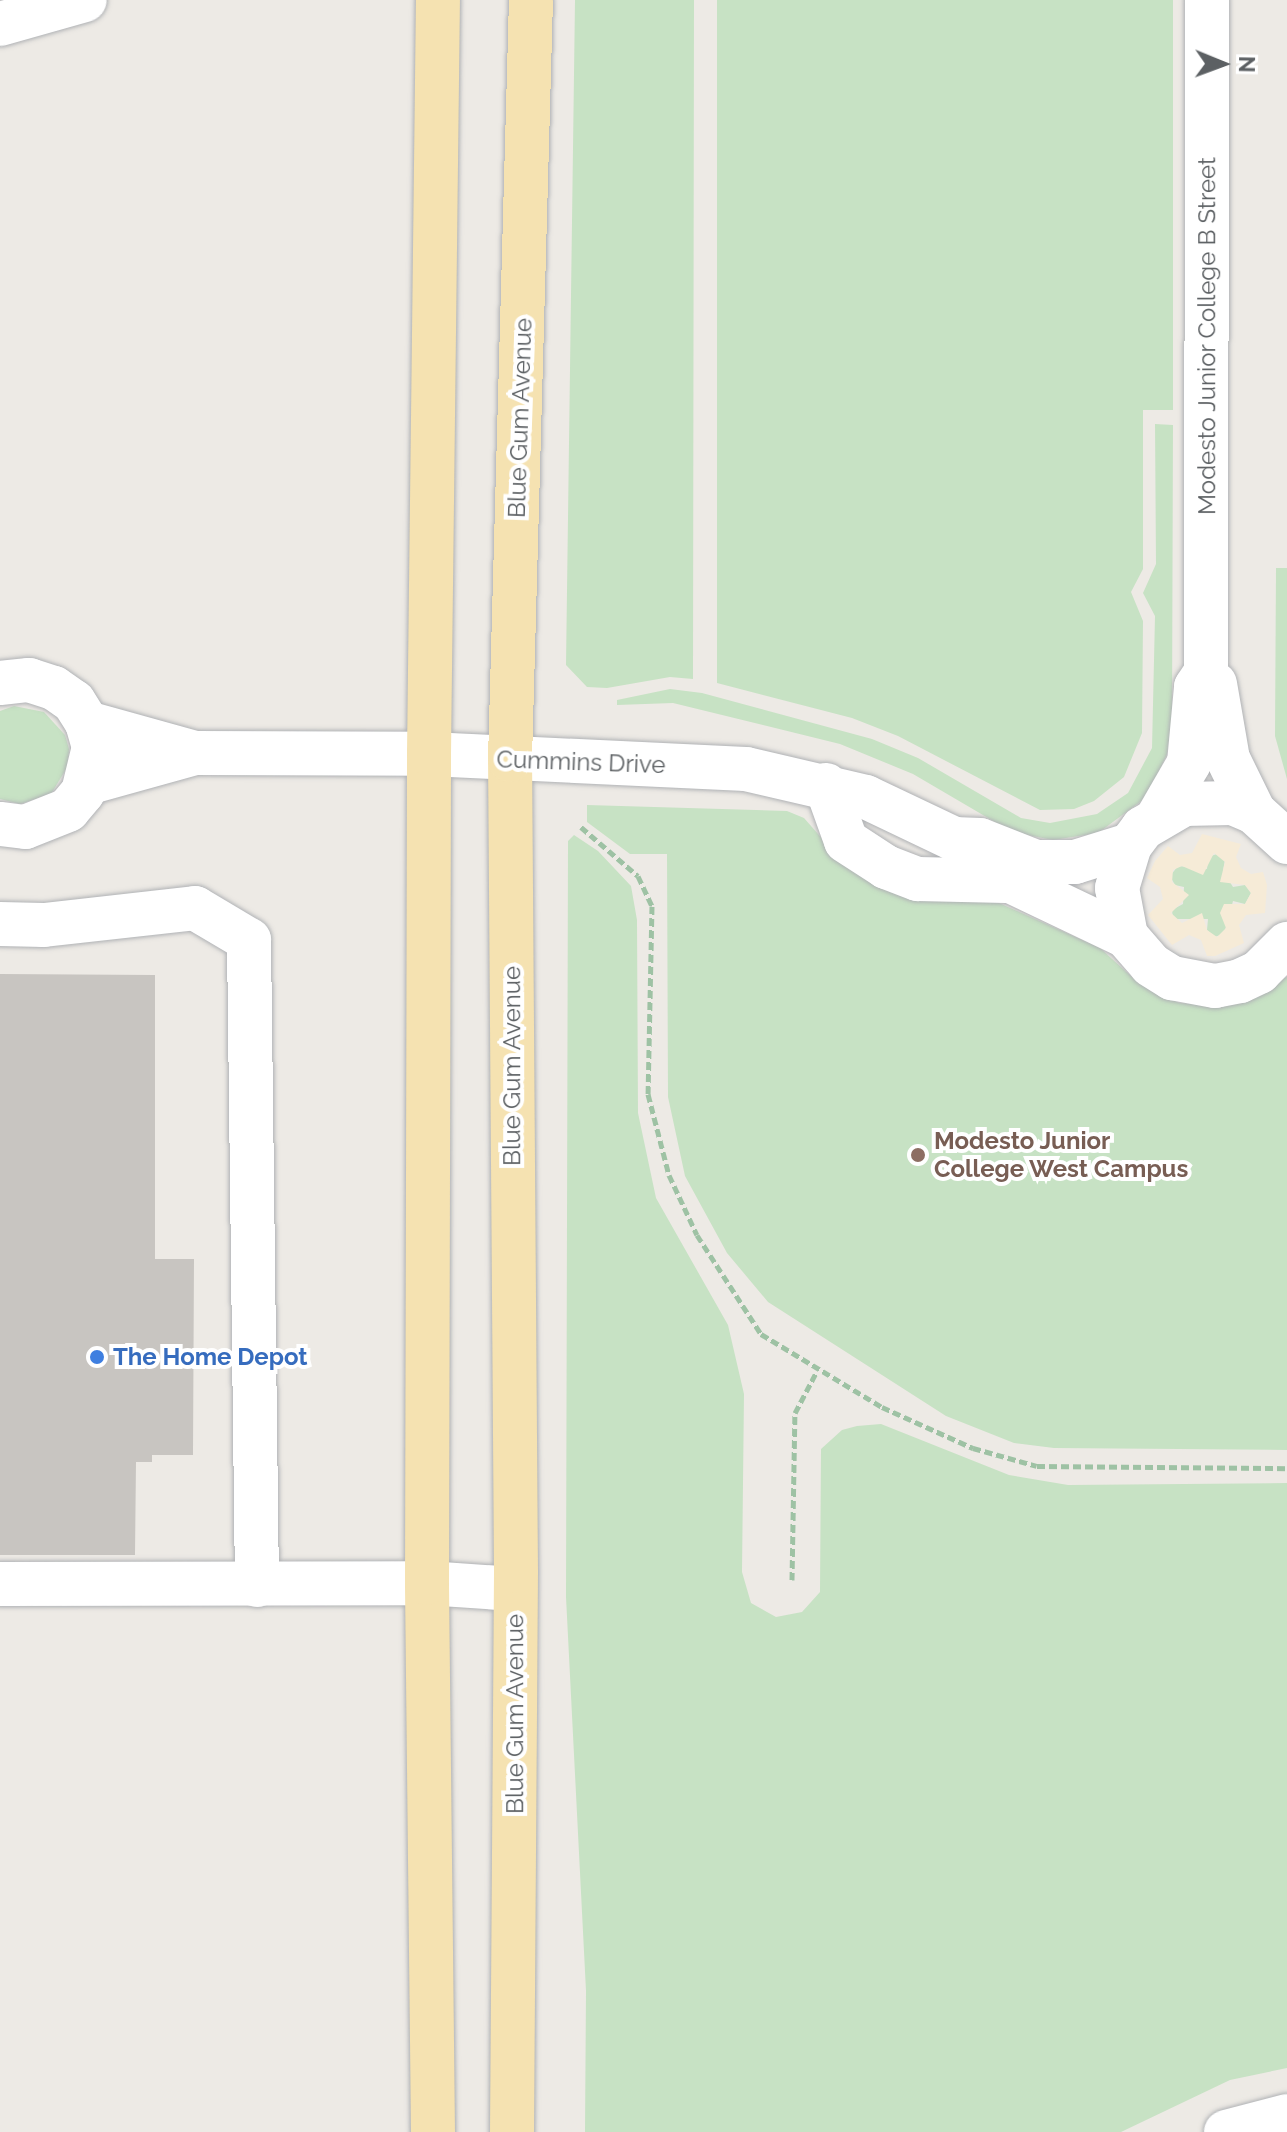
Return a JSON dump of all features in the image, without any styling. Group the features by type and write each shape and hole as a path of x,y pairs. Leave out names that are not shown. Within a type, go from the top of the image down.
{"main road":[{"path":"433,2132 427,1583 429,754 438,0"},
{"name":"Blue Gum Avenue","path":"512,2132 515,1589 510,760 531,0"},
{"path":"514,1964 528,2132"}],"street":[{"path":"0,24 85,0"},
{"name":"Modesto Junior College B Street","path":"1126,936 1117,888 1144,830 1189,763 1196,687 1206,672 1207,0"},
{"name":"Modesto Junior College B Street","path":"1206,672 1218,688 1228,759 1254,812"},
{"path":"0,683 29,680 54,688 74,702 87,723 94,747 87,783 68,810 48,822 0,824"},
{"name":"Cummins Drive","path":"87,723 195,753 429,754 746,769 826,785 896,808 954,839 980,840 1016,857 1057,863 1144,830 1210,800 1254,812"},
{"name":"Cummins Drive","path":"87,783 195,753"},
{"path":"826,785 846,841 886,867 918,879 1006,881"},
{"path":"1254,812 1287,842"},
{"name":"Cummins Drive","path":"954,839 965,858 1006,881 1126,936"},
{"path":"0,924 44,925 195,908 249,940 257,1585"},
{"path":"1126,936 1151,965 1193,984 1240,981 1284,951"},
{"path":"0,1584 427,1583 515,1589"},
{"path":"1226,2132 1287,2116"}],"path":[{"path":"581,827 638,876 652,906 648,1094 669,1175 697,1235 761,1334 817,1371 973,1448 1037,1466 1287,1468"},
{"path":"792,1580 795,1413 817,1371"}],"green space":[{"path":"575,0 694,0 693,679 670,677 607,688 587,687 566,665"},
{"path":"717,0 1173,0 1173,410 1143,410 1143,569 1131,592 1143,621 1142,733 1124,777 1094,801 1074,809 1040,810 898,736 852,718 717,683"},
{"path":"1155,424 1173,425 1172,722 1167,754 1148,796 1098,833 1053,840 1012,832 913,774 840,744 673,703 617,705 617,700 670,689 702,693 872,739 918,758 1021,818 1050,823 1097,814 1128,793 1152,748 1155,616 1143,593 1156,564"},
{"path":"1276,568 1287,568 1287,779 1275,736"},
{"path":"14,706 44,712 65,735 69,749 68,766 51,794 20,804 0,799 0,711"},
{"path":"587,805 787,811 804,818 833,851 990,899 1100,948 1133,978 1179,1003 1216,1005 1287,977 1287,1450 1054,1448 1014,1443 946,1416 768,1302 727,1253 685,1176 668,1097 667,854 630,854 587,822"},
{"path":"574,835 598,851 631,886 637,920 638,1113 656,1198 728,1325 744,1394 742,1572 751,1603 776,1617 802,1612 820,1592 821,1449 842,1430 857,1426 881,1424 1009,1475 1068,1485 1287,1483 1287,2068 1230,2080 1121,2132 585,2132 586,1991 566,1597 568,841"},
{"path":"1217,854 1225,859 1223,871 1233,887 1245,885 1251,893 1245,904 1233,901 1224,934 1214,937 1207,930 1208,919 1173,919 1172,910 1183,904 1184,887 1175,885 1170,876 1178,866 1207,869 1208,857"}],"sand":[{"path":"1202,834 1241,844 1236,857 1241,868 1251,874 1263,872 1267,885 1265,913 1246,915 1239,925 1244,943 1215,956 1207,956 1201,940 1189,935 1172,945 1148,915 1163,899 1160,887 1147,878 1155,861 1168,846 1180,855 1192,853","holes":["1214,853 1225,862 1220,882 1245,885 1251,893 1245,904 1224,904 1220,913 1226,928 1217,937 1207,930 1202,913 1182,923 1171,913 1189,895 1172,882 1173,870 1182,866 1203,875"]}],"building":[{"name":"The Home Depot","path":"0,974 155,975 155,1259 194,1259 193,1455 152,1455 152,1462 136,1462 135,1555 0,1555"}],"place":[{"name":"Modesto Junior College West Campus","path":"918,1155"},
{"name":"The Home Depot","path":"97,1357"}]}
